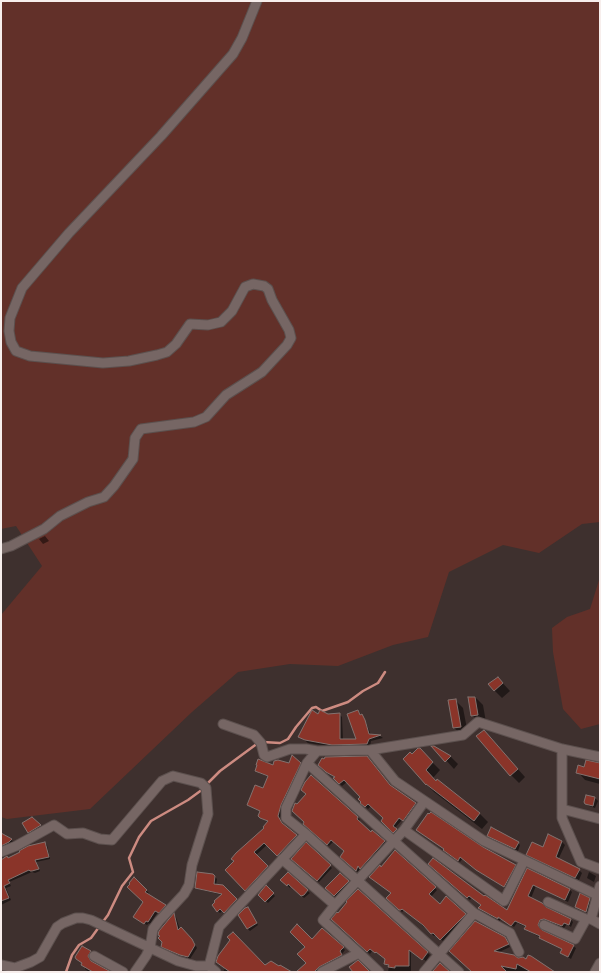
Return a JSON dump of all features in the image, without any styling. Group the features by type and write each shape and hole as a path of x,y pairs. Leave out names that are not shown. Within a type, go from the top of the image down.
{"street":[{"path":"1,549 11,546 44,528 60,516 88,502 104,497 132,459 135,438 142,429 194,422 206,417 226,395 262,372 287,345 291,338 290,330 272,300 268,289 264,286 253,284 245,287 232,311 221,322 208,325 190,324 176,344 167,352 129,361 103,363 30,356 16,351 11,342 9,331 10,318 22,288 69,233 161,136 233,54 242,38 257,1"},
{"path":"223,724 254,735 261,743 264,755 267,757 290,749 317,751 370,750 463,735 478,722 562,749 600,757"},
{"path":"562,749 562,818 581,862 600,869"},
{"path":"370,750 395,781 424,802 484,841 597,895"},
{"path":"317,751 307,763 286,808 286,818 358,880 459,972"},
{"path":"307,763 474,913 510,933 519,952"},
{"path":"1,852 16,846 54,824 67,834 83,833 100,839 112,840 162,781 173,776 201,783 206,788 208,814 192,865 189,885 184,894 159,921 153,930 150,948 135,972"},
{"path":"379,972 323,920 334,905 404,830 424,802"},
{"path":"562,810 600,819"},
{"path":"404,830 504,901 524,861"},
{"path":"6,968 24,966 40,957 57,927 76,918 83,918 91,920 178,961 212,969 219,927 306,834"},
{"path":"282,859 334,905"},
{"path":"544,925 575,939 588,919 600,886"},
{"path":"548,902 600,924"},
{"path":"424,972 440,955 474,913"},
{"path":"322,972 359,953"},
{"path":"94,956 124,972"},
{"path":"595,972 600,963"}],"shaded area":[{"path":"1,1 600,1 600,522 582,524 539,553 503,545 449,572 428,637 393,645 338,666 290,664 238,672 192,712 90,809 7,819 1,817 1,615 42,566 16,526 1,529"},
{"path":"600,577 600,724 581,729 563,709 553,652 552,628 567,617 590,609"}],"building":[{"path":"498,677 503,683 494,691 488,684"},
{"path":"468,697 475,697 478,715 471,716"},
{"path":"456,699 461,727 453,728 448,700"},
{"path":"312,710 318,714 320,710 328,714 340,713 340,739 356,739 347,714 358,710 360,715 362,714 365,720 369,734 381,735 369,739 367,744 332,745 305,740 298,737"},
{"path":"484,730 518,769 510,776 476,736"},
{"path":"431,746 434,746 451,756 445,762"},
{"path":"420,748 433,762 426,770 436,781 437,779 480,813 474,821 426,785 403,759 410,752 412,754"},
{"path":"292,755 301,763 281,805 278,816 282,823 297,835 277,856 264,843 254,852 268,866 245,891 225,870 234,861 231,859 236,853 264,828 263,827 268,821 258,816 260,811 247,805 255,785 263,788 268,776 255,771 258,759 273,765 274,761 278,760 289,763"},
{"path":"367,756 390,785 416,803 403,821 399,818 393,826 397,829 393,833 381,821 383,818 368,804 365,807 360,803 361,802 358,799 360,797 344,780 339,784 333,778 335,777 318,765 322,758 324,759 325,757"},
{"path":"586,760 600,763 600,779 576,773 578,765 584,767"},
{"path":"311,775 358,817 357,819 371,832 372,830 385,841 360,869 358,866 356,871 340,857 344,851 331,840 327,845 303,824 304,822 292,811 295,803 297,804 306,794 301,790"},
{"path":"586,795 595,797 593,806 585,804 584,802"},
{"path":"431,812 483,847 516,865 504,887 476,870 460,857 458,861 443,850 444,849 416,830 428,813 429,814"},
{"path":"32,817 41,825 28,833 22,823"},
{"path":"491,827 519,842 515,849 487,836"},
{"path":"1,833 12,839 1,846"},
{"path":"548,834 562,841 556,857 580,869 575,878 526,855 532,842 543,847"},
{"path":"45,842 49,857 35,860 39,869 32,871 29,870 8,880 10,883 4,886 9,898 1,901 1,860 7,856 8,858 20,852 19,851 28,846"},
{"path":"306,842 331,865 317,881 291,859"},
{"path":"395,850 436,887 429,894 440,904 446,896 466,914 440,940 402,909 399,910 386,898 391,893 369,877 380,865 381,867"},
{"path":"433,858 484,896 485,895 507,910 527,868 570,889 565,900 533,885 528,896 542,903 546,907 571,919 569,925 564,923 562,926 544,919 540,920 538,925 542,930 574,945 568,957 560,953 562,949 539,938 540,936 524,929 526,926 515,921 511,926 498,917 498,919 478,908 481,905 469,896 467,898 428,864"},
{"path":"197,872 213,874 215,876 214,884 223,885 237,899 224,913 220,909 217,912 212,905 215,902 214,901 222,894 195,888"},
{"path":"288,872 308,890 304,895 301,896 288,884 287,886 280,880"},
{"path":"340,873 349,881 334,896 325,888"},
{"path":"134,877 147,890 145,892 166,905 159,913 155,911 148,922 146,921 144,924 133,917 143,902 127,887"},
{"path":"266,885 274,893 265,902 258,895"},
{"path":"358,889 428,952 422,960 409,950 409,966 395,966 395,968 388,967 389,965 384,964 385,959 370,949 367,952 331,919"},
{"path":"580,893 590,898 586,912 575,907"},
{"path":"248,907 257,923 247,929 238,915"},
{"path":"174,913 178,930 181,927 192,939 195,945 188,957 161,947 162,942 158,938 160,936 158,935 159,931"},
{"path":"475,921 505,937 509,944 494,951 514,955 518,958 523,957 526,959 528,955 531,956 555,972 531,972 517,964 516,969 501,966 507,972 472,972 449,951"},
{"path":"297,924 312,939 322,928 344,947 340,951 342,955 319,967 314,972 296,972 306,963 297,954 305,947 290,932"},
{"path":"233,932 265,965 271,961 292,972 230,972 216,962 218,956 230,940 227,937"},
{"path":"82,946 91,951 88,956 91,961 111,972 93,972 81,965 82,963 75,957"},
{"path":"358,960 370,972 353,972 349,967"},
{"path":"440,963 450,972 432,972"}],"waterway":[{"path":"263,742 280,743 288,739 312,708 316,707 322,711 348,702 363,691 378,683 385,672"},
{"path":"206,785 220,771 258,743"},
{"path":"102,923 108,915 122,886 133,872 129,858 139,837 151,821 188,800 203,789"},
{"path":"66,972 72,955 79,945 91,938 99,927"}]}
